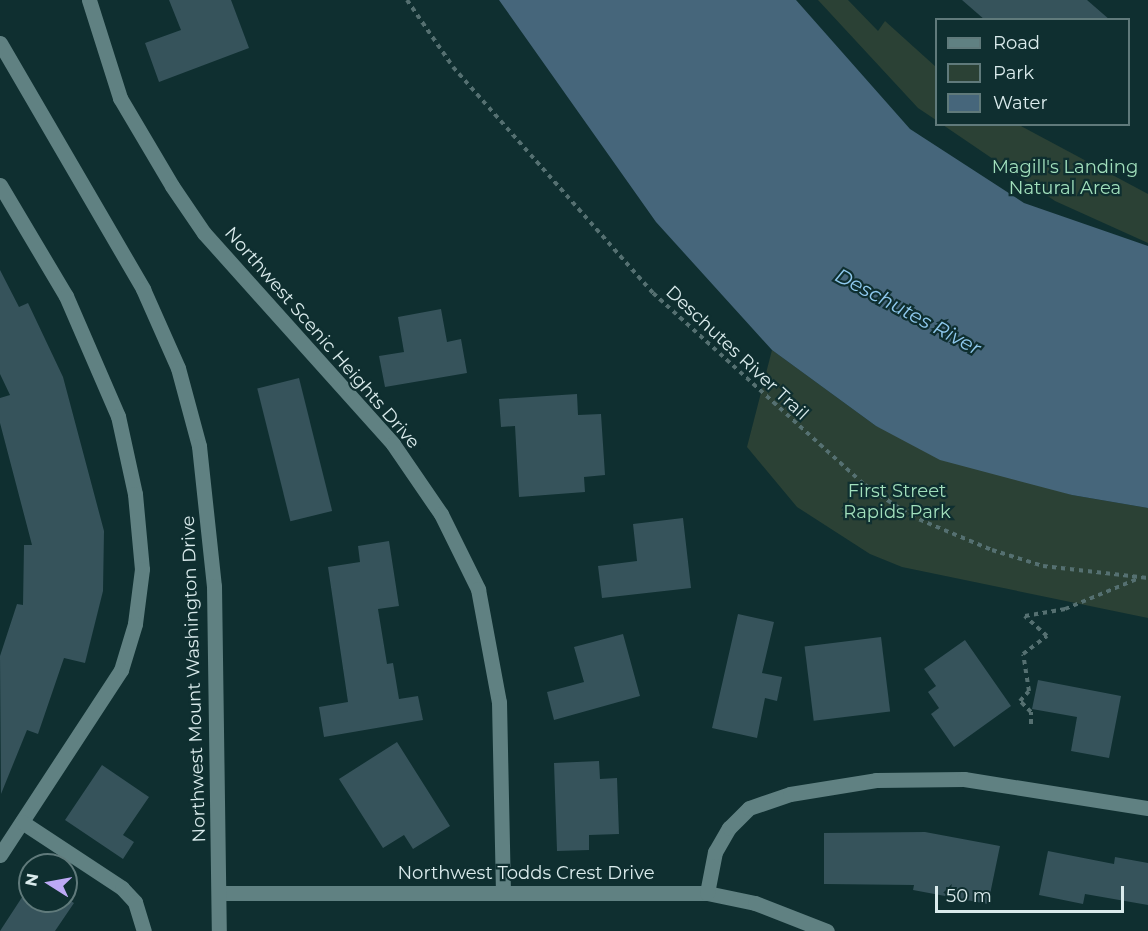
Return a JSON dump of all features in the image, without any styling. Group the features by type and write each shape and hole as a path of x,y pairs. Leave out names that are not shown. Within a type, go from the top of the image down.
{"street":[{"name":"Northwest Scenic Heights Drive","path":"89,0 120,98 172,186 204,233 393,444 441,514 478,589 499,702 503,891"},
{"name":"Northwest Mount Washington Drive","path":"0,43 143,289 187,402 210,517 219,931"},
{"path":"0,184 66,296 114,405 135,494 141,568 135,624 122,670 0,855"},
{"path":"707,893 715,852 729,828 749,808 790,794 876,780 964,779 1148,808"},
{"path":"22,822 122,888 135,902 144,931"},
{"name":"Northwest Todds Crest Drive","path":"219,893 503,891 707,893 755,903 827,931"}],"path":[{"name":"Deschutes River Trail","path":"407,0 453,67 653,293 866,485 911,516 992,550 1043,566 1148,578"},
{"path":"1030,724 1031,712 1020,701 1029,691 1023,654 1047,636 1025,616 1065,609 1140,577"}],"green space":[{"path":"818,0 848,0 878,31 885,21 935,66 935,119 918,108"},
{"name":"Magill's Landing Natural Area","path":"944,126 1021,126 1148,194 1148,243 1055,201"},
{"name":"First Street Rapids Park","path":"772,350 876,426 1072,495 1148,508 1148,618 902,567 870,554 797,507 747,447"}],"water":[{"name":"Deschutes River","path":"499,0 796,0 910,129 1024,203 1148,246 1148,508 1072,495 940,460 876,426 772,350 656,222"}],"building":[{"path":"169,0 231,0 249,48 159,82 145,43 181,30"},
{"path":"962,0 1087,0 1108,18 983,18"},
{"path":"0,270 19,307 28,303 63,377 104,531 103,591 85,663 64,658 38,734 27,730 1,794 0,656 17,604 23,605 24,545 32,545 0,423 0,398 10,395 0,374"},
{"path":"441,309 447,342 461,339 467,373 385,387 379,356 404,352 398,317"},
{"path":"299,378 332,511 290,521 257,388"},
{"path":"577,394 578,415 601,414 605,475 584,477 585,492 519,497 515,426 501,427 499,399"},
{"path":"683,518 691,588 602,598 598,566 637,561 633,524"},
{"path":"389,541 399,606 378,609 387,664 393,663 399,699 418,696 423,720 324,737 319,707 348,702 328,567 360,562 358,546"},
{"path":"738,614 774,622 762,673 782,677 777,701 765,698 757,738 712,728"},
{"path":"623,634 640,696 554,720 547,692 584,682 574,647"},
{"path":"881,637 890,711 814,721 805,646"},
{"path":"965,640 1011,706 954,747 931,714 939,708 928,692 936,686 924,669"},
{"path":"1038,680 1121,696 1109,758 1071,751 1077,717 1032,709"},
{"path":"397,742 450,826 413,849 404,835 383,848 339,779"},
{"path":"599,761 600,779 617,778 619,834 589,835 589,850 557,851 554,763"},
{"path":"102,765 149,797 123,835 134,842 123,859 65,820"},
{"path":"925,832 1000,846 988,904 913,890 914,885 824,884 824,833"},
{"path":"1048,851 1114,864 1115,857 1148,863 1148,905 1085,894 1083,904 1039,895"},
{"path":"18,903 18,913 67,913 55,931 0,931"}]}
